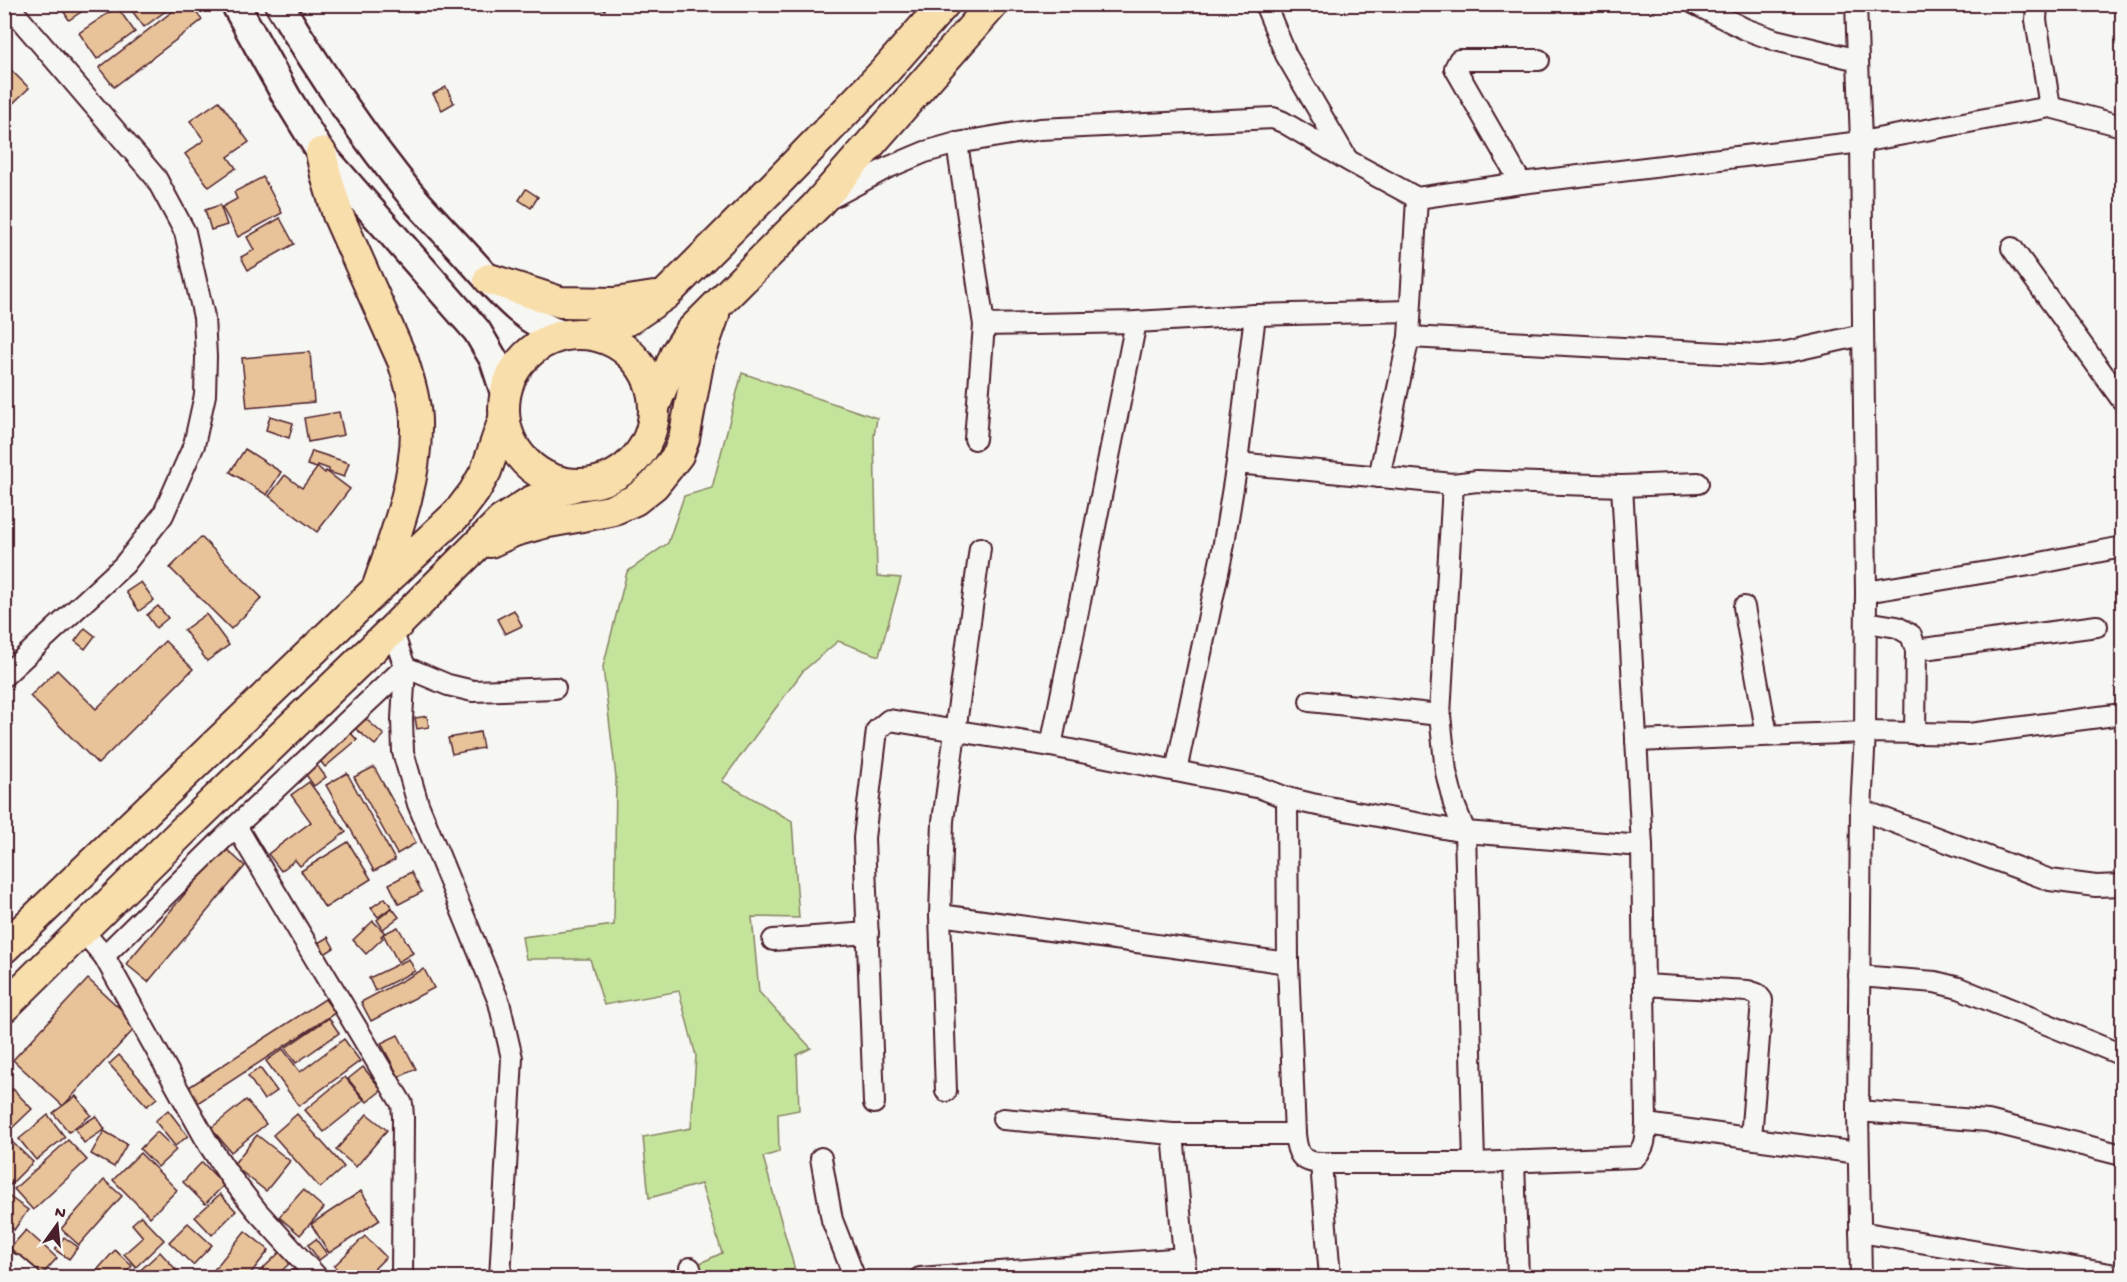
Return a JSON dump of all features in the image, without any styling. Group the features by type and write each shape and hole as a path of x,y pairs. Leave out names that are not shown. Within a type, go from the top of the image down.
{"main road":[{"path":"235,4 286,96 321,153 477,331 494,360 513,445 520,456 530,466 554,479 581,484"},
{"path":"4,1007 392,630 473,548 515,510 551,493 600,481 618,473 645,445 652,427 654,407 651,386 641,366 626,350 607,339 549,330 528,318 489,279 412,196 326,81 279,4"},
{"path":"4,948 458,513 486,471 509,380 525,355 543,342 628,320 666,294 886,70 944,4"},
{"path":"654,407 682,342 690,332 816,206 993,4"},
{"path":"321,153 338,215 403,361 416,415 414,460 405,499 377,589"},
{"path":"489,279 544,298 575,303 631,301 666,294"},
{"path":"473,548 514,531 543,523 610,511 629,503 654,485 678,455 684,439 699,358 718,305"}],"street":[{"path":"4,676 124,565 163,515 194,445 205,395 206,357 204,317 185,232 156,178 7,4"},
{"path":"1265,4 1286,55 1349,161"},
{"path":"1695,4 1745,29 1774,40 1858,60"},
{"path":"1856,4 1861,142 1866,592 1858,1111 1861,1278"},
{"path":"2037,4 2037,20 2050,107"},
{"path":"1521,183 1455,68 1459,60 1539,60"},
{"path":"816,206 887,168 925,152 957,143 1040,129 1273,118 1417,198 1521,183 1861,142 2050,107 2122,126"},
{"path":"957,143 984,325 975,439"},
{"path":"1378,477 1409,337 1417,198"},
{"path":"2012,248 2122,395"},
{"path":"984,325 1136,322 1255,315 1410,311"},
{"path":"1176,771 1223,549 1237,463 1255,315"},
{"path":"1051,746 1136,322"},
{"path":"1409,337 1759,355 1787,352 1862,334"},
{"path":"1237,463 1453,484 1476,481 1622,486 1698,483"},
{"path":"1453,484 1440,715 1446,772 1454,804 1465,832 1474,1163"},
{"path":"1287,798 1288,963 1295,1134 1297,1152 1300,1155 1312,1163 1474,1163 1635,1157 1642,1151 1645,1144 1646,1124 1642,846 1622,486"},
{"path":"1866,592 2030,565 2122,547"},
{"path":"946,1090 939,915 943,821 980,548"},
{"path":"1744,607 1767,735"},
{"path":"1866,622 1897,627 1911,635 1916,650 1915,734"},
{"path":"1916,650 2097,626"},
{"path":"392,630 405,667 403,752 418,804 499,1002 512,1058 501,1278"},
{"path":"405,667 448,685 473,691 555,688"},
{"path":"104,956 236,826 405,667"},
{"path":"1310,701 1440,715"},
{"path":"1636,741 1865,732 1970,734 2122,714"},
{"path":"874,1103 864,838 877,730 889,720 1051,746 1261,788 1287,798 1465,832 1642,846"},
{"path":"1861,810 2050,880 2097,886 2122,885"},
{"path":"236,826 402,1104 404,1117 402,1278"},
{"path":"939,915 1288,963"},
{"path":"82,930 104,956 209,1145 231,1178 257,1212 318,1278"},
{"path":"773,940 868,933"},
{"path":"1859,976 1935,982 1959,988 2122,1055"},
{"path":"1644,985 1748,991 1756,994 1762,1000 1751,1138"},
{"path":"1858,1111 1988,1121 2122,1155"},
{"path":"1003,1119 1173,1134 1295,1134"},
{"path":"1646,1124 1858,1153"},
{"path":"920,1278 1186,1268 1173,1134"},
{"path":"821,1158 832,1220 854,1276 857,1278"},
{"path":"1514,1162 1518,1278"},
{"path":"1321,1163 1330,1278"},
{"path":"1860,1232 2122,1276"},
{"path":"4,1261 16,1266 30,1278"}],"green space":[{"path":"742,373 877,418 874,436 877,576 901,578 879,656 838,641 803,671 722,781 792,821 799,918 752,917 759,992 811,1048 797,1055 799,1110 778,1114 779,1152 763,1157 797,1277 701,1277 698,1264 722,1253 701,1184 649,1198 643,1137 691,1128 696,1056 679,991 604,1005 590,959 526,959 522,937 614,925 616,778 603,667 627,572 668,543 684,496 712,488"}],"building":[{"path":"59,4 93,4 69,20"},
{"path":"127,4 175,4 144,27"},
{"path":"182,4 190,4 202,20 114,87 99,68"},
{"path":"590,4 606,4 605,10 589,6"},
{"path":"117,7 135,32 97,59 79,33"},
{"path":"6,65 29,88 4,112 4,67"},
{"path":"446,87 454,103 442,110 433,94"},
{"path":"219,101 249,142 228,157 236,168 209,187 185,154 204,140 190,121"},
{"path":"263,177 282,213 238,237 222,207 237,199 234,192"},
{"path":"526,189 538,197 531,208 519,200"},
{"path":"220,205 227,225 211,230 205,210"},
{"path":"280,218 294,244 248,270 241,257 254,250 247,237"},
{"path":"310,352 314,402 247,408 242,358"},
{"path":"339,412 344,435 308,442 304,418"},
{"path":"270,416 293,423 289,438 266,430"},
{"path":"245,449 281,472 267,495 230,472"},
{"path":"312,451 349,463 344,477 318,465 317,468 307,465"},
{"path":"318,467 350,489 317,532 269,496 285,475 302,488"},
{"path":"201,537 262,598 231,629 170,568"},
{"path":"141,582 154,600 139,611 126,592"},
{"path":"158,606 168,618 156,628 147,615"},
{"path":"514,610 522,626 505,634 497,619"},
{"path":"206,614 229,645 207,661 184,630"},
{"path":"85,628 95,636 85,649 75,641"},
{"path":"165,641 193,669 98,764 30,696 57,670 96,709"},
{"path":"359,713 384,735 375,745 350,724"},
{"path":"427,716 429,727 417,729 415,718"},
{"path":"350,732 357,740 325,767 318,758"},
{"path":"480,732 483,748 452,754 448,738"},
{"path":"316,764 326,777 314,786 304,772"},
{"path":"374,767 416,843 397,854 354,777"},
{"path":"347,773 395,860 374,871 326,785"},
{"path":"309,782 346,832 300,866 295,860 281,871 268,854 311,822 291,795"},
{"path":"348,842 371,879 325,908 301,871"},
{"path":"224,847 245,866 148,982 126,964"},
{"path":"411,872 422,892 399,904 389,884"},
{"path":"385,898 392,907 378,917 371,908"},
{"path":"392,908 399,917 383,929 377,920"},
{"path":"373,921 385,933 381,936 383,938 366,954 353,940"},
{"path":"398,927 413,953 398,962 383,934"},
{"path":"328,937 334,948 323,955 316,944"},
{"path":"409,959 415,971 375,991 369,978"},
{"path":"424,969 434,988 371,1021 361,1002"},
{"path":"88,979 138,1025 63,1106 13,1060"},
{"path":"325,999 335,1013 196,1104 186,1089"},
{"path":"329,1018 339,1033 296,1063 285,1048"},
{"path":"398,1035 416,1069 399,1077 381,1043"},
{"path":"344,1039 360,1061 299,1106 266,1061 283,1049 300,1072"},
{"path":"119,1055 157,1098 147,1106 109,1064"},
{"path":"363,1067 382,1090 367,1102 348,1079"},
{"path":"260,1068 277,1091 264,1100 248,1076"},
{"path":"345,1077 364,1100 324,1132 305,1110"},
{"path":"13,1089 32,1109 11,1129 4,1123 4,1098"},
{"path":"76,1096 91,1115 69,1132 53,1113"},
{"path":"246,1100 266,1124 231,1152 211,1128"},
{"path":"168,1110 188,1136 175,1146 155,1121"},
{"path":"297,1114 344,1167 320,1188 273,1135"},
{"path":"367,1114 387,1130 356,1167 336,1150"},
{"path":"48,1115 65,1137 36,1160 19,1139"},
{"path":"96,1116 105,1129 84,1143 75,1129"},
{"path":"104,1131 127,1144 114,1167 91,1154"},
{"path":"157,1132 176,1150 158,1167 140,1149"},
{"path":"257,1135 290,1161 266,1191 233,1165"},
{"path":"9,1139 33,1162 10,1185 4,1180 4,1144"},
{"path":"68,1140 87,1160 33,1210 14,1189"},
{"path":"140,1153 177,1190 150,1217 113,1180"},
{"path":"202,1162 224,1185 205,1204 183,1182"},
{"path":"104,1180 122,1196 79,1245 61,1229"},
{"path":"303,1190 324,1208 300,1235 279,1217"},
{"path":"361,1191 380,1220 329,1253 311,1224"},
{"path":"4,1193 28,1210 14,1230 10,1226 4,1233"},
{"path":"220,1194 236,1211 212,1235 195,1217"},
{"path":"141,1216 164,1240 136,1267 124,1254 143,1237 132,1224"},
{"path":"188,1223 212,1245 193,1265 169,1242"},
{"path":"26,1230 57,1258 41,1276 10,1248"},
{"path":"245,1231 269,1250 247,1278 222,1278 213,1271"},
{"path":"365,1236 386,1257 365,1278 345,1278 334,1266"},
{"path":"64,1237 78,1247 69,1259 55,1250"},
{"path":"316,1239 327,1254 319,1260 308,1245"},
{"path":"115,1250 132,1266 121,1278 90,1278"},
{"path":"281,1251 291,1262 274,1278 253,1278"},
{"path":"160,1252 180,1274 176,1278 132,1278"},
{"path":"295,1268 304,1278 285,1278"}]}
